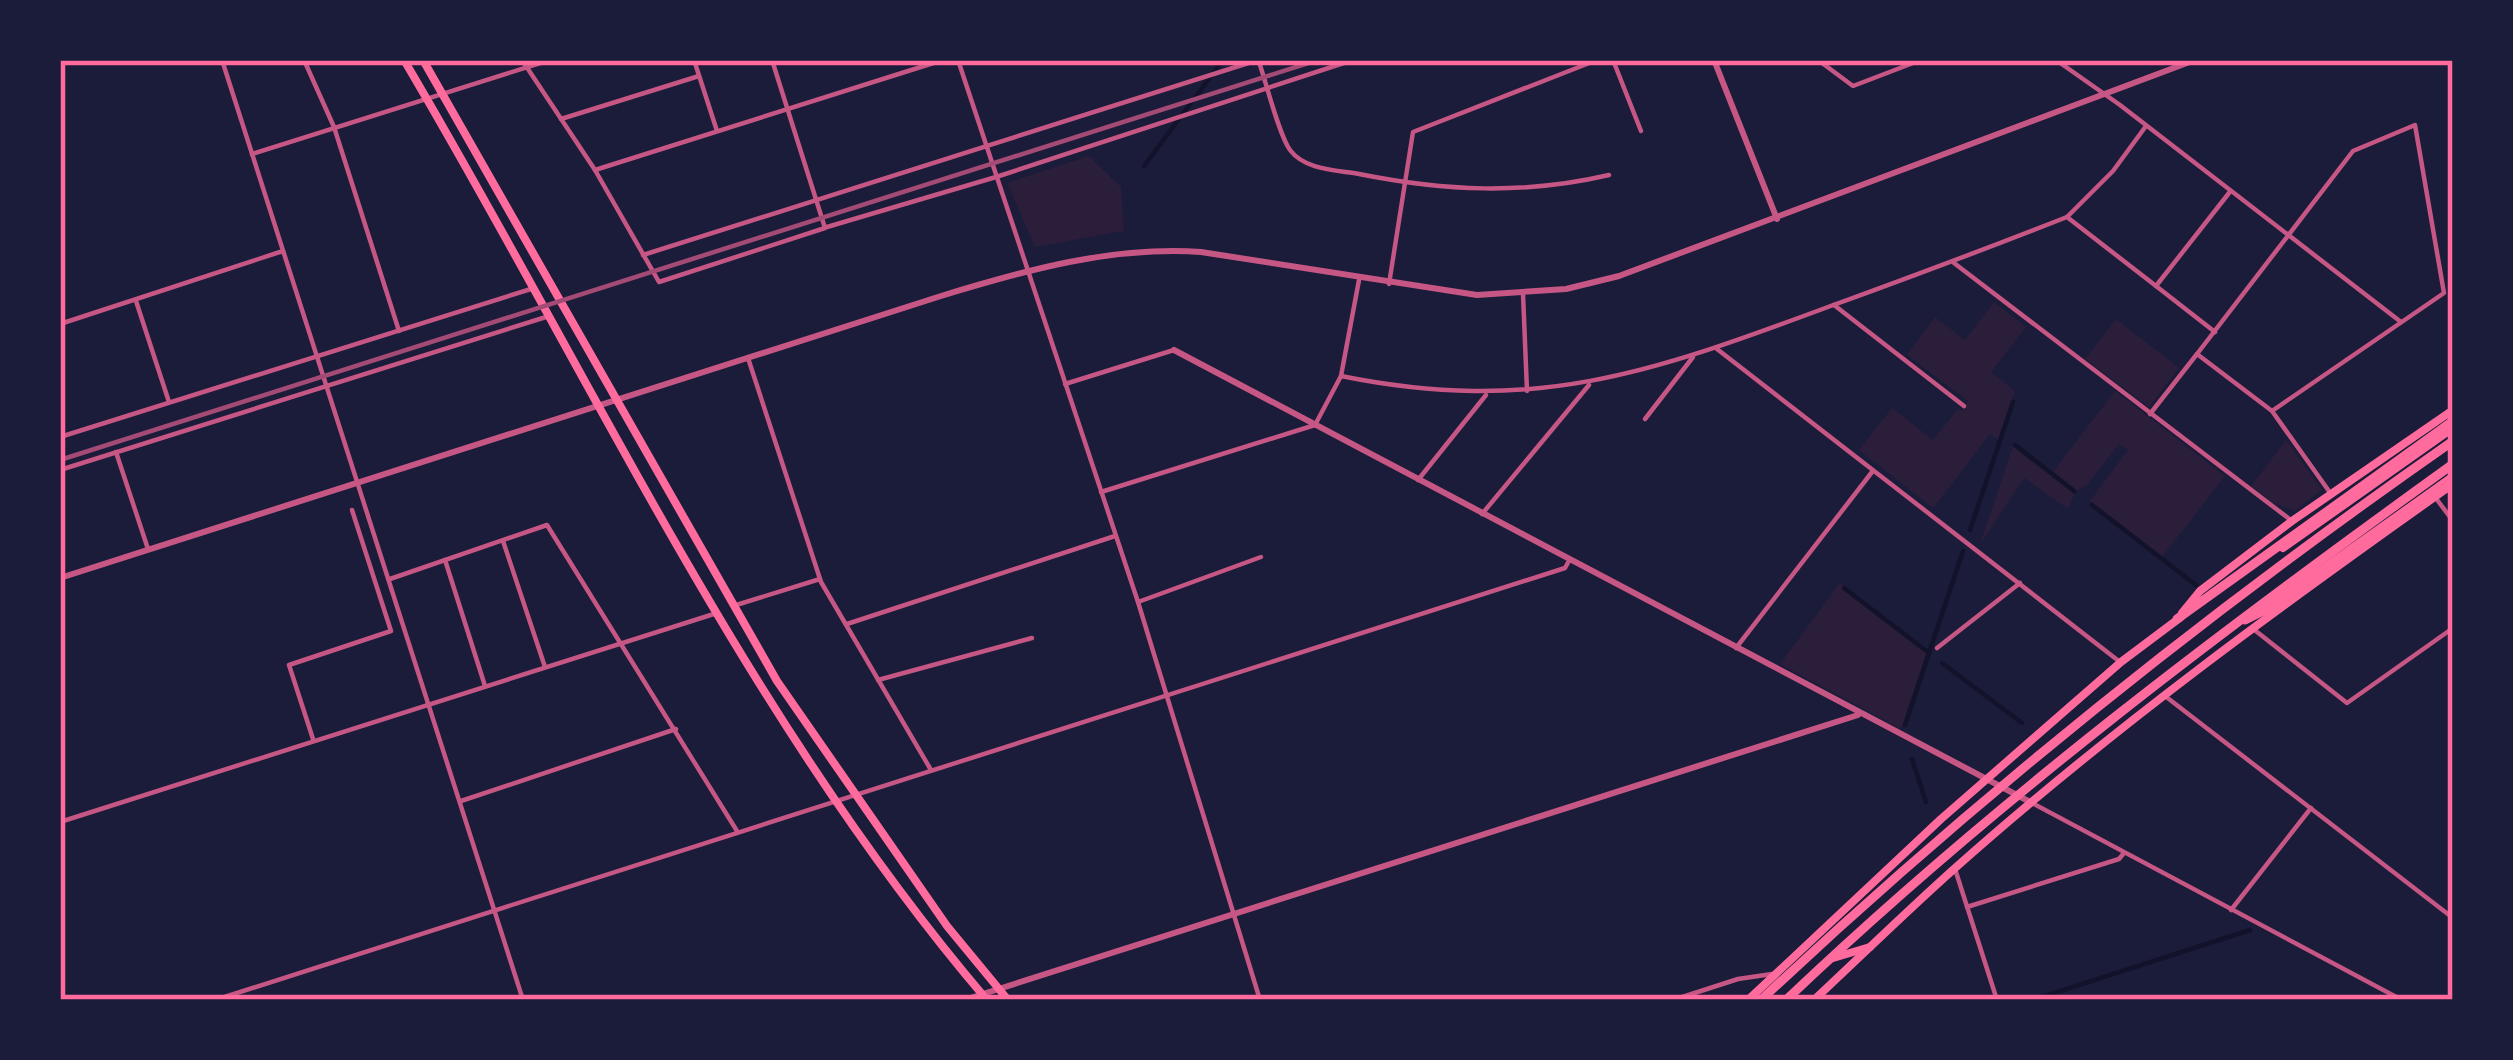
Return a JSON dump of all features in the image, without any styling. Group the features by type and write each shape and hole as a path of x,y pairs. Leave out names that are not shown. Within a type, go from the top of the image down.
{"highway":[{"path":"2177,619 2453,425"},
{"path":"1761,1000 1909,864 2078,722 2289,556 2453,441"},
{"path":"1786,1000 1993,814 2218,633 2453,464"},
{"path":"2218,633 2267,609 2453,481"}],"main road":[{"path":"404,60 717,614 836,801 984,997"},
{"path":"423,60 732,606 853,795 947,926 1008,1000"},
{"path":"2177,619 2200,591 2292,521 2453,410"},
{"path":"1748,1000 2121,662 2354,501 2453,425"},
{"path":"1814,1000 2032,803 2252,628 2453,481"},
{"path":"1774,974 1809,970 1871,947"}],"street":[{"path":"222,60 524,1000"},
{"path":"304,60 334,127 399,331"},
{"path":"522,60 595,170 659,282 1353,60"},
{"path":"252,154 550,60"},
{"path":"694,60 717,131"},
{"path":"772,60 825,228"},
{"path":"595,170 943,60"},
{"path":"958,60 1138,602 1260,1000"},
{"path":"643,255 1258,60 1290,149 1310,165 1472,190 1513,190 1609,175"},
{"path":"1389,284 1413,132 1598,60"},
{"path":"1613,60 1641,131"},
{"path":"1714,60 1777,219"},
{"path":"1818,60 1853,86 1921,60"},
{"path":"2056,60 2401,322"},
{"path":"60,578 1028,270 1081,259 1168,250 1477,295 1566,289 1619,276 1777,219 2195,60"},
{"path":"561,119 699,76"},
{"path":"2150,414 2353,151 2415,125 2444,293 2272,411"},
{"path":"1340,376 1413,389 1527,391 1590,383 1694,357 2067,217 2113,171 2146,126"},
{"path":"2156,286 2230,191"},
{"path":"2067,217 2215,332"},
{"path":"60,324 283,251"},
{"path":"1952,262 2292,521"},
{"path":"1101,491 1315,424 1340,376 1359,280"},
{"path":"60,437 531,289"},
{"path":"1523,294 1527,391"},
{"path":"136,301 169,402"},
{"path":"1834,305 1964,406"},
{"path":"60,470 546,317"},
{"path":"1717,349 2121,662"},
{"path":"1064,384 1174,350 2032,803 2388,997 2402,1000"},
{"path":"2197,354 2272,411 2331,494"},
{"path":"1645,419 1694,357"},
{"path":"748,358 820,579 931,770"},
{"path":"1482,514 1590,383"},
{"path":"1418,480 1487,393"},
{"path":"116,452 148,549"},
{"path":"1736,648 1874,470"},
{"path":"2435,497 2453,521"},
{"path":"352,510 391,631"},
{"path":"390,579 548,525 737,831"},
{"path":"847,624 1115,536"},
{"path":"503,540 545,667"},
{"path":"1138,602 1261,557"},
{"path":"215,1000 1565,568 1570,559"},
{"path":"445,560 485,686"},
{"path":"732,606 820,579"},
{"path":"1937,648 2020,583"},
{"path":"60,822 717,614"},
{"path":"314,741 289,664 406,627"},
{"path":"2252,628 2347,703 2453,628"},
{"path":"878,680 1032,638"},
{"path":"2165,696 2453,918"},
{"path":"964,1000 1861,714"},
{"path":"461,801 676,729"},
{"path":"2231,910 2311,808"},
{"path":"1967,907 2119,859 2124,853"},
{"path":"1955,869 1997,1000"},
{"path":"1673,1000 1738,979 1774,974"}],"shaded area":[{"path":"1089,156 1121,187 1124,231 1035,247 1007,183"},
{"path":"1994,302 2026,327 1991,372 2015,391 1998,440 1990,434 1933,508 1859,450 1892,408 1933,440 1958,409 1962,411 1968,401 1907,355 1935,317 1965,340"},
{"path":"2116,319 2179,368 2149,407 2085,359"},
{"path":"2115,391 2225,476 2162,557 2090,501 2128,450 2119,444 2077,491 2053,472"},
{"path":"2286,440 2322,490 2295,511 2273,503 2251,486"},
{"path":"2013,446 2075,493 2068,509 2024,478 1980,544"},
{"path":"1840,583 1928,650 1901,729 1780,664"}],"waterway":[{"path":"1144,166 1223,60"},
{"path":"1970,530 2013,402"},
{"path":"2015,445 2074,491"},
{"path":"2092,505 2196,585"},
{"path":"1905,725 1963,551"},
{"path":"1844,588 1929,653"},
{"path":"1942,663 2022,723"},
{"path":"1912,759 1926,802"},
{"path":"2032,1000 2250,930"}],"railway":[{"path":"60,460 1318,60"}]}
